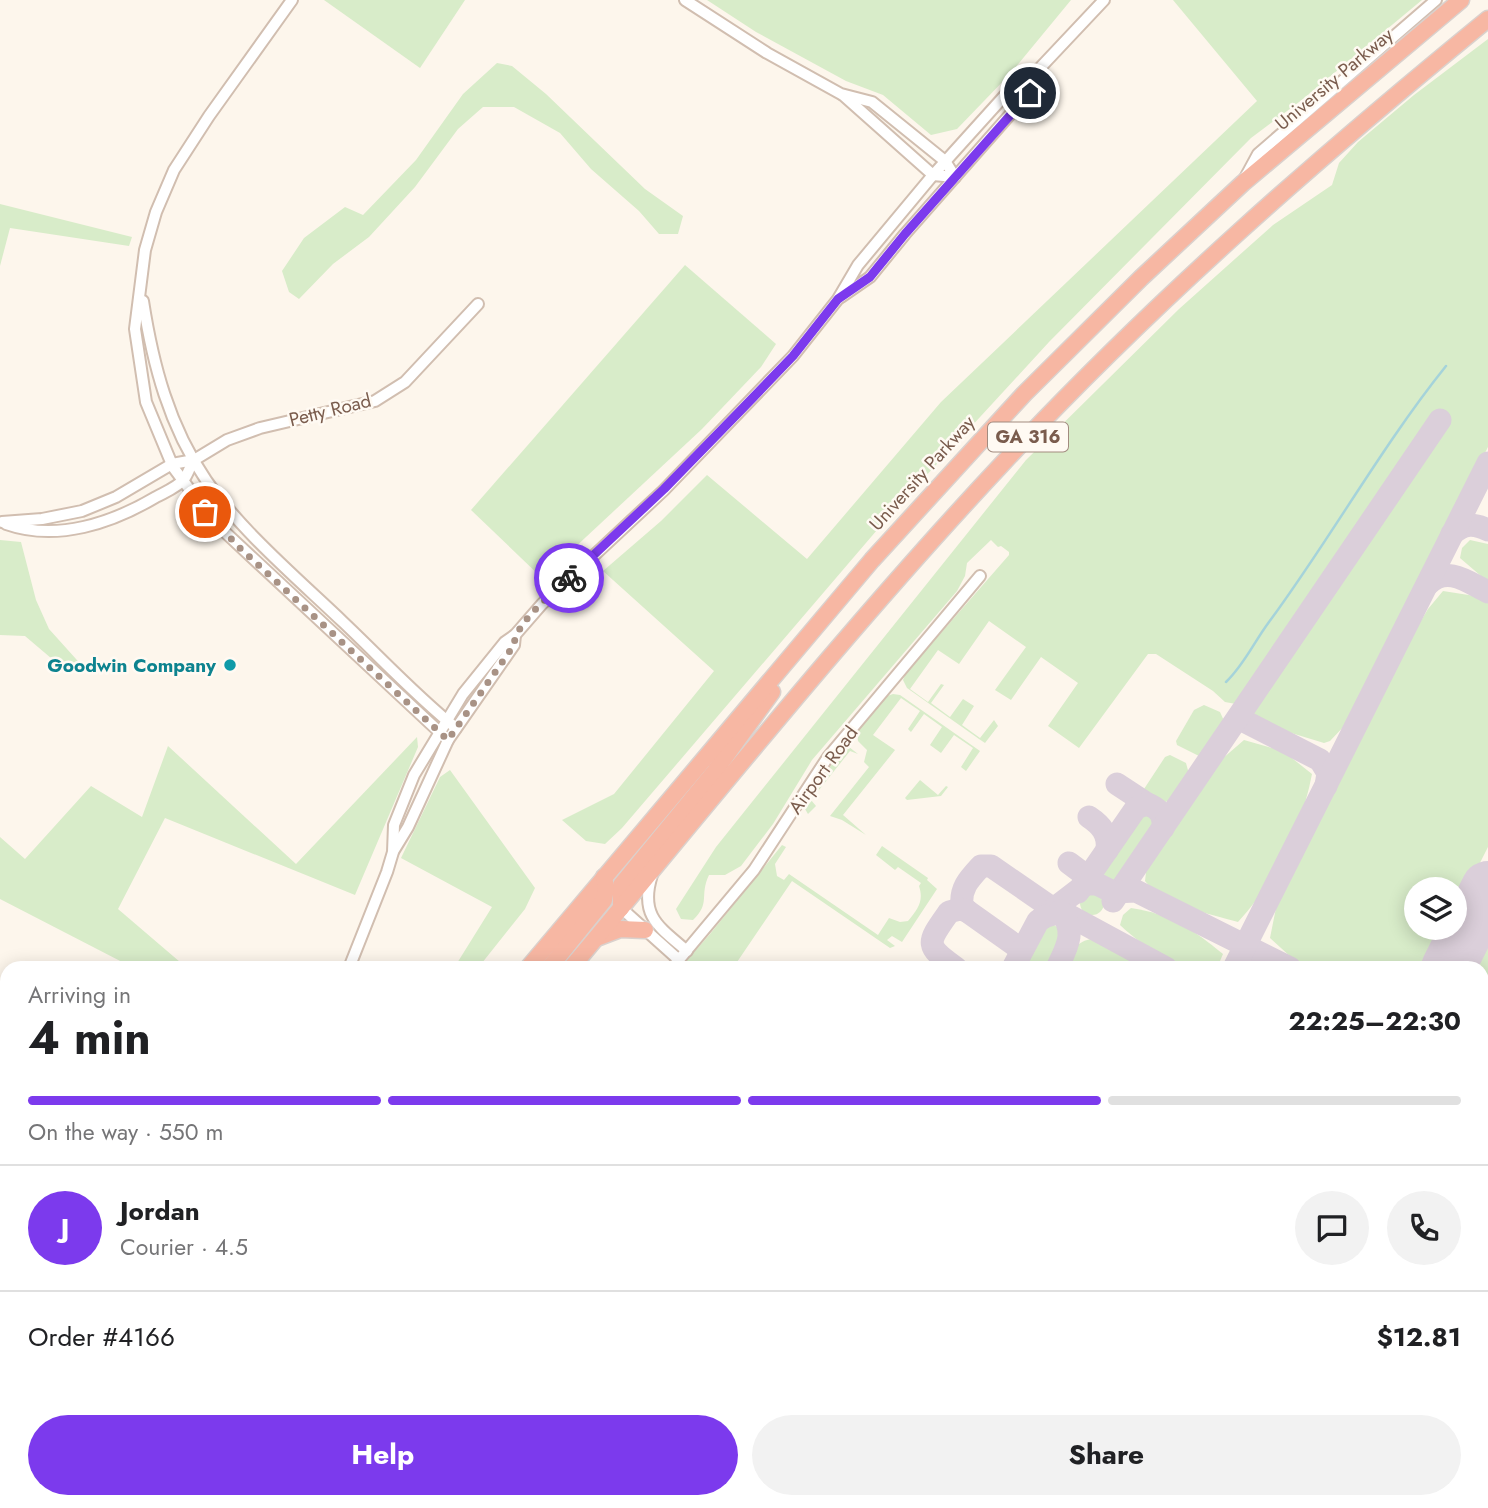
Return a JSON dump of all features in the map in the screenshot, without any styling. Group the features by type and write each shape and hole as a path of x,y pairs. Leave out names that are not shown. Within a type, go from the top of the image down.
{"highway":[{"name":"University Parkway","path":"534,961 813,629 912,515 1024,394 1107,310 1243,183 1461,0"},
{"name":"GA 316","path":"577,961 934,538 1003,462 1093,370 1248,222 1351,132 1488,19"},
{"path":"621,908 621,885 715,771 794,661 813,629"},
{"path":"555,961 604,900 604,877"},
{"path":"594,940 620,929 645,930"}],"street":[{"path":"292,0 174,170 156,212 145,250 142,292 135,329 146,402 172,464 220,529 444,736"},
{"path":"685,0 767,53 841,93 872,102 945,161 955,177"},
{"path":"429,703 453,703 463,694 505,642 515,635 542,604 664,489 793,356 838,299 858,265 945,161 1016,83 1040,69 1104,0"},
{"path":"1243,183 1258,154 1436,0"},
{"path":"838,299 870,277 1030,93 1040,69"},
{"path":"841,93 933,175 955,177"},
{"path":"142,292 152,355 166,402 186,447 223,501 269,550 451,725"},
{"name":"Petty Road","path":"1,522 42,519 82,511 116,497 172,464 194,460 228,440 260,428 375,401 405,382 478,304"},
{"path":"183,482 194,460"},
{"name":"Petty Road","path":"1,522 34,531 60,531 95,525 135,509 183,482"},
{"name":"Airport Road","path":"679,961 754,870 828,757 980,576"},
{"path":"352,961 393,852 408,827 444,736 514,645 515,635"},
{"path":"451,725 463,694"},
{"path":"423,716 430,731 430,749"},
{"path":"393,852 394,825 414,775 430,749 444,736"},
{"path":"654,869 648,891 653,920 687,951"},
{"path":"621,908 660,944 674,961"},
{"path":"660,944 665,961"}],"green space":[{"path":"324,0 465,0 420,68"},
{"path":"707,0 1071,0 1010,74 957,129 931,135 883,95 846,81 756,32"},
{"path":"1173,0 1422,0 1303,99 1251,138 1049,342 889,516 622,828 605,844 586,841 562,820 614,794 714,671 603,571 661,521 707,475 807,559 941,402 1257,101"},
{"path":"1488,39 1488,447 1348,722 1330,741 1324,743 1288,732 1249,714 1445,426 1446,423 1436,415 1236,704 1225,702 1213,691 1156,654 1148,654 1079,748 1048,726 1078,683 1041,657 1011,700 995,690 1026,647 989,621 959,664 938,650 910,689 928,702 941,684 944,685 931,703 950,717 963,699 974,706 962,725 980,738 994,720 998,726 985,743 979,739 907,688 903,680 906,673 1009,555 1009,552 991,540 967,563 965,576 957,591 812,760 773,824 741,866 725,875 709,875 702,909 693,920 681,919 676,909 716,847 1026,460 1179,309 1273,225 1332,185 1339,163 1358,142"},
{"path":"497,63 512,66 546,94 645,189 683,216 678,234 659,234 639,211 591,169 560,133 514,107 483,107 458,129 415,187 369,237 333,264 299,299 289,292 282,271 304,238 345,207 363,215 416,160 463,94"},
{"path":"0,204 132,237 129,246 10,228 0,266"},
{"path":"685,265 776,344 761,367 702,429 542,578 471,510"},
{"path":"0,540 21,542 36,600 49,629 85,669 58,664 25,636 0,635"},
{"path":"1470,540 1488,544 1488,582 1460,558 1462,548"},
{"path":"1443,591 1475,596 1488,602 1488,847 1467,888 1467,877 1404,877 1404,940 1442,940 1431,961 1297,961 1270,938 1276,908 1401,654 1428,609"},
{"path":"900,695 980,751 966,771 961,767 973,748 954,735 941,753 930,745 942,727 924,714 911,732 908,729 920,711 901,698 873,735 895,750 843,815 866,835 830,816 869,767 864,762 867,750 858,741 857,732 887,696"},
{"path":"1204,705 1220,712 1225,723 1205,754 1199,756 1177,745 1176,741 1194,710"},
{"path":"417,737 418,747 355,895 165,818 118,909 179,961 120,961 0,899 0,837 25,859 91,786 142,817 168,746 296,864"},
{"path":"1244,740 1283,751 1312,774 1301,814 1285,853 1264,890 1238,922 1175,902 1145,881 1147,864 1214,766"},
{"path":"849,747 858,754 850,751 811,800 816,806 808,814 805,802 842,750"},
{"path":"1170,755 1186,763 1189,774 1173,799 1163,803 1144,789 1165,757"},
{"path":"450,770 535,888 525,909 484,961 458,961 492,907 401,858 440,777"},
{"path":"920,780 938,795 948,787 941,796 907,800 905,798"},
{"path":"1149,812 1156,817 1155,827 1120,878 1107,881 1102,870 1141,813"},
{"path":"782,845 786,847 775,864 777,876 784,880 789,874 878,935 889,918 900,922 908,921 917,909 921,896 921,883 898,867 895,870 876,855 882,846 928,878 937,889 902,942 892,936 887,940 895,946 890,948 792,881 738,961 686,961"},
{"path":"1092,891 1100,895 1104,903 1100,911 1092,915 1084,911 1080,903 1084,895"},
{"path":"1131,908 1170,919 1223,954 1220,961 1174,961 1164,957 1120,925 1123,915"},
{"path":"1054,925 1061,930 1062,942 1052,961 1024,961 1037,935"},
{"path":"1488,930 1488,961 1472,961"},
{"path":"1093,939 1136,961 1068,961 1078,945"}],"waterway":[{"path":"1226,682 1244,661 1400,428 1446,366"}],"taxiway":[{"path":"1113,901 1440,420"},
{"path":"1238,961 1488,463"},
{"path":"1452,534 1469,525 1488,530"},
{"path":"1428,584 1443,576 1458,577 1488,592"},
{"path":"1238,718 1320,760 1328,773 1326,786"},
{"path":"1117,784 1149,805"},
{"path":"1078,892 1136,808 1147,804 1155,808 1162,816 1163,828"},
{"path":"1089,817 1103,831 1107,839 1107,850"},
{"path":"1069,863 1097,884"},
{"path":"967,911 962,906 962,894 966,884 981,866 991,866 1049,906 1067,914"},
{"path":"1043,917 1086,884 1097,884 1113,892 1136,891 1276,961"},
{"path":"947,961 934,948 933,937 949,912 960,909 967,911 1022,950"},
{"path":"1060,911 1069,932 1067,946 1060,961"},
{"path":"1017,961 1038,921 1057,914 1070,916 1153,961"}],"runway":[{"path":"1452,961 1488,888"}],"way so far":[{"path":"205,512 240,548 448,740 514,645 515,635 569,578"}],"place":[{"name":"Goodwin Company","path":"230,665"}],"route":[{"path":"569,578 664,489 743,408 793,356 838,299 870,277 1030,93"}]}
